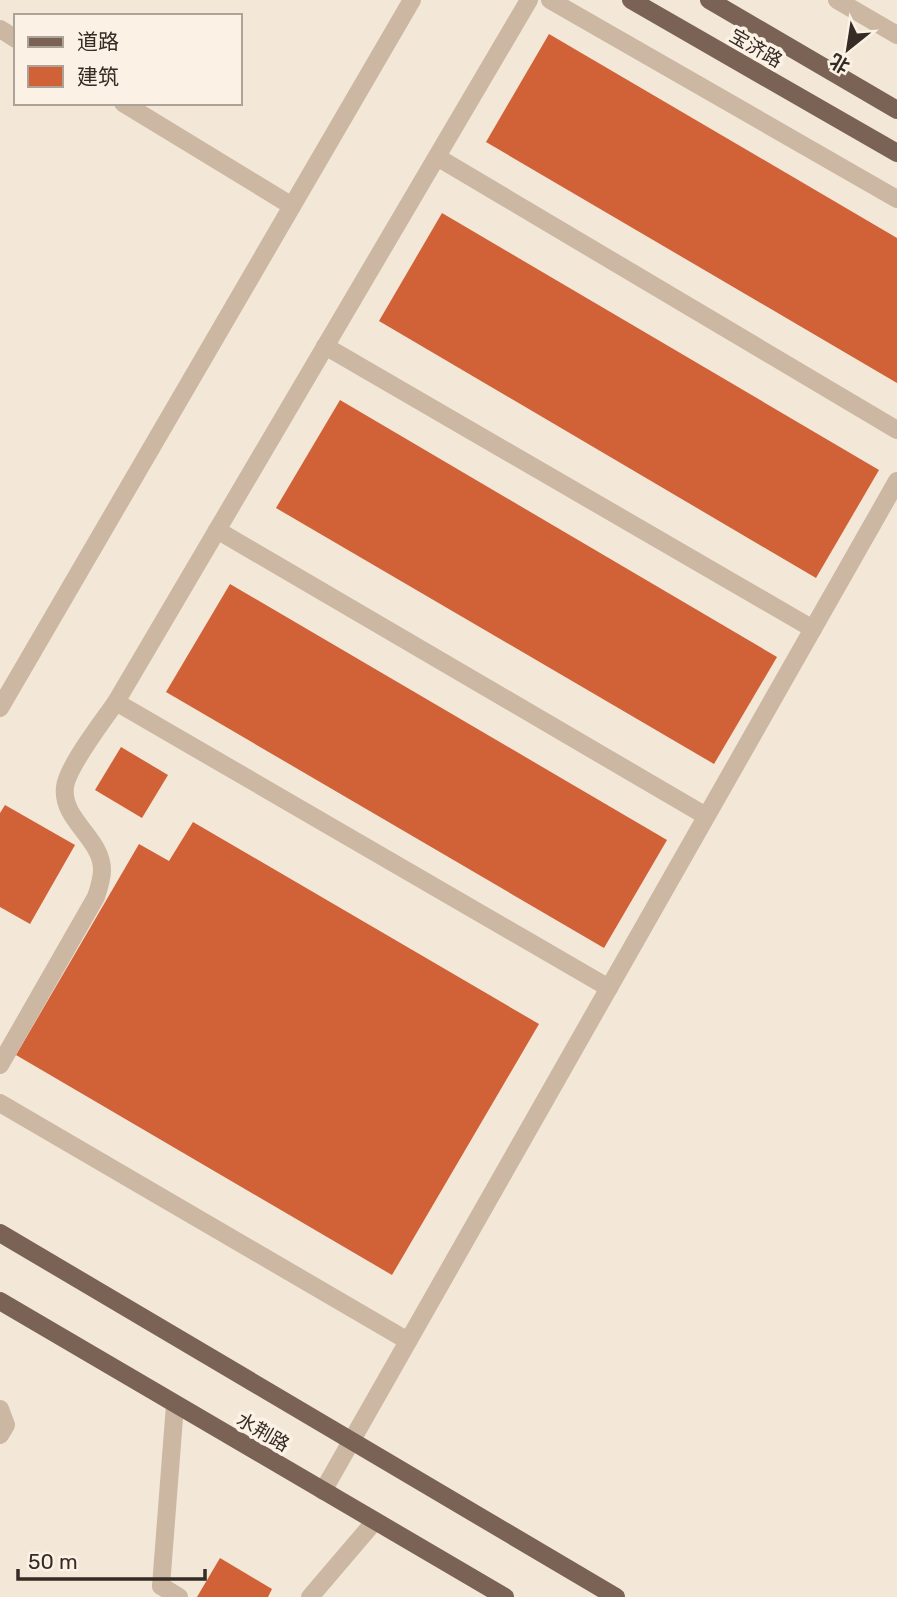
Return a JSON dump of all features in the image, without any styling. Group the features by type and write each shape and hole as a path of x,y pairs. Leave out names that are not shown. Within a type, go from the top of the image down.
{"main road":[{"name":"宝济路","path":"631,0 897,153"},
{"name":"宝济路","path":"709,0 897,110"},
{"path":"0,1233 616,1597"},
{"name":"水荆路","path":"0,1301 505,1597"}],"lane":[{"path":"0,708 412,0"},
{"path":"0,1065 96,897 102,873 100,858 71,815 66,802 65,786 69,772 116,702 528,0"},
{"path":"550,0 897,198"},
{"path":"837,0 897,35"},
{"path":"125,105 292,206"},
{"path":"436,156 897,430"},
{"path":"325,346 813,629"},
{"path":"323,1491 897,481"},
{"path":"217,530 706,816"},
{"path":"116,702 609,988"},
{"path":"0,1102 408,1341"},
{"path":"175,1405 162,1586 179,1597"},
{"path":"0,1409 6,1426 0,1435"},
{"path":"310,1597 375,1521"}],"building":[{"path":"549,34 897,238 897,383 486,142"},
{"path":"442,213 879,470 816,578 379,321"},
{"path":"340,400 777,657 714,764 276,508"},
{"path":"230,584 667,840 604,948 166,692"},
{"path":"121,747 168,775 142,818 95,790"},
{"path":"5,805 75,845 30,924 0,907 0,813"},
{"path":"193,822 539,1024 392,1275 16,1055 139,844 169,861"},
{"path":"220,1558 272,1589 268,1597 197,1597"}]}
